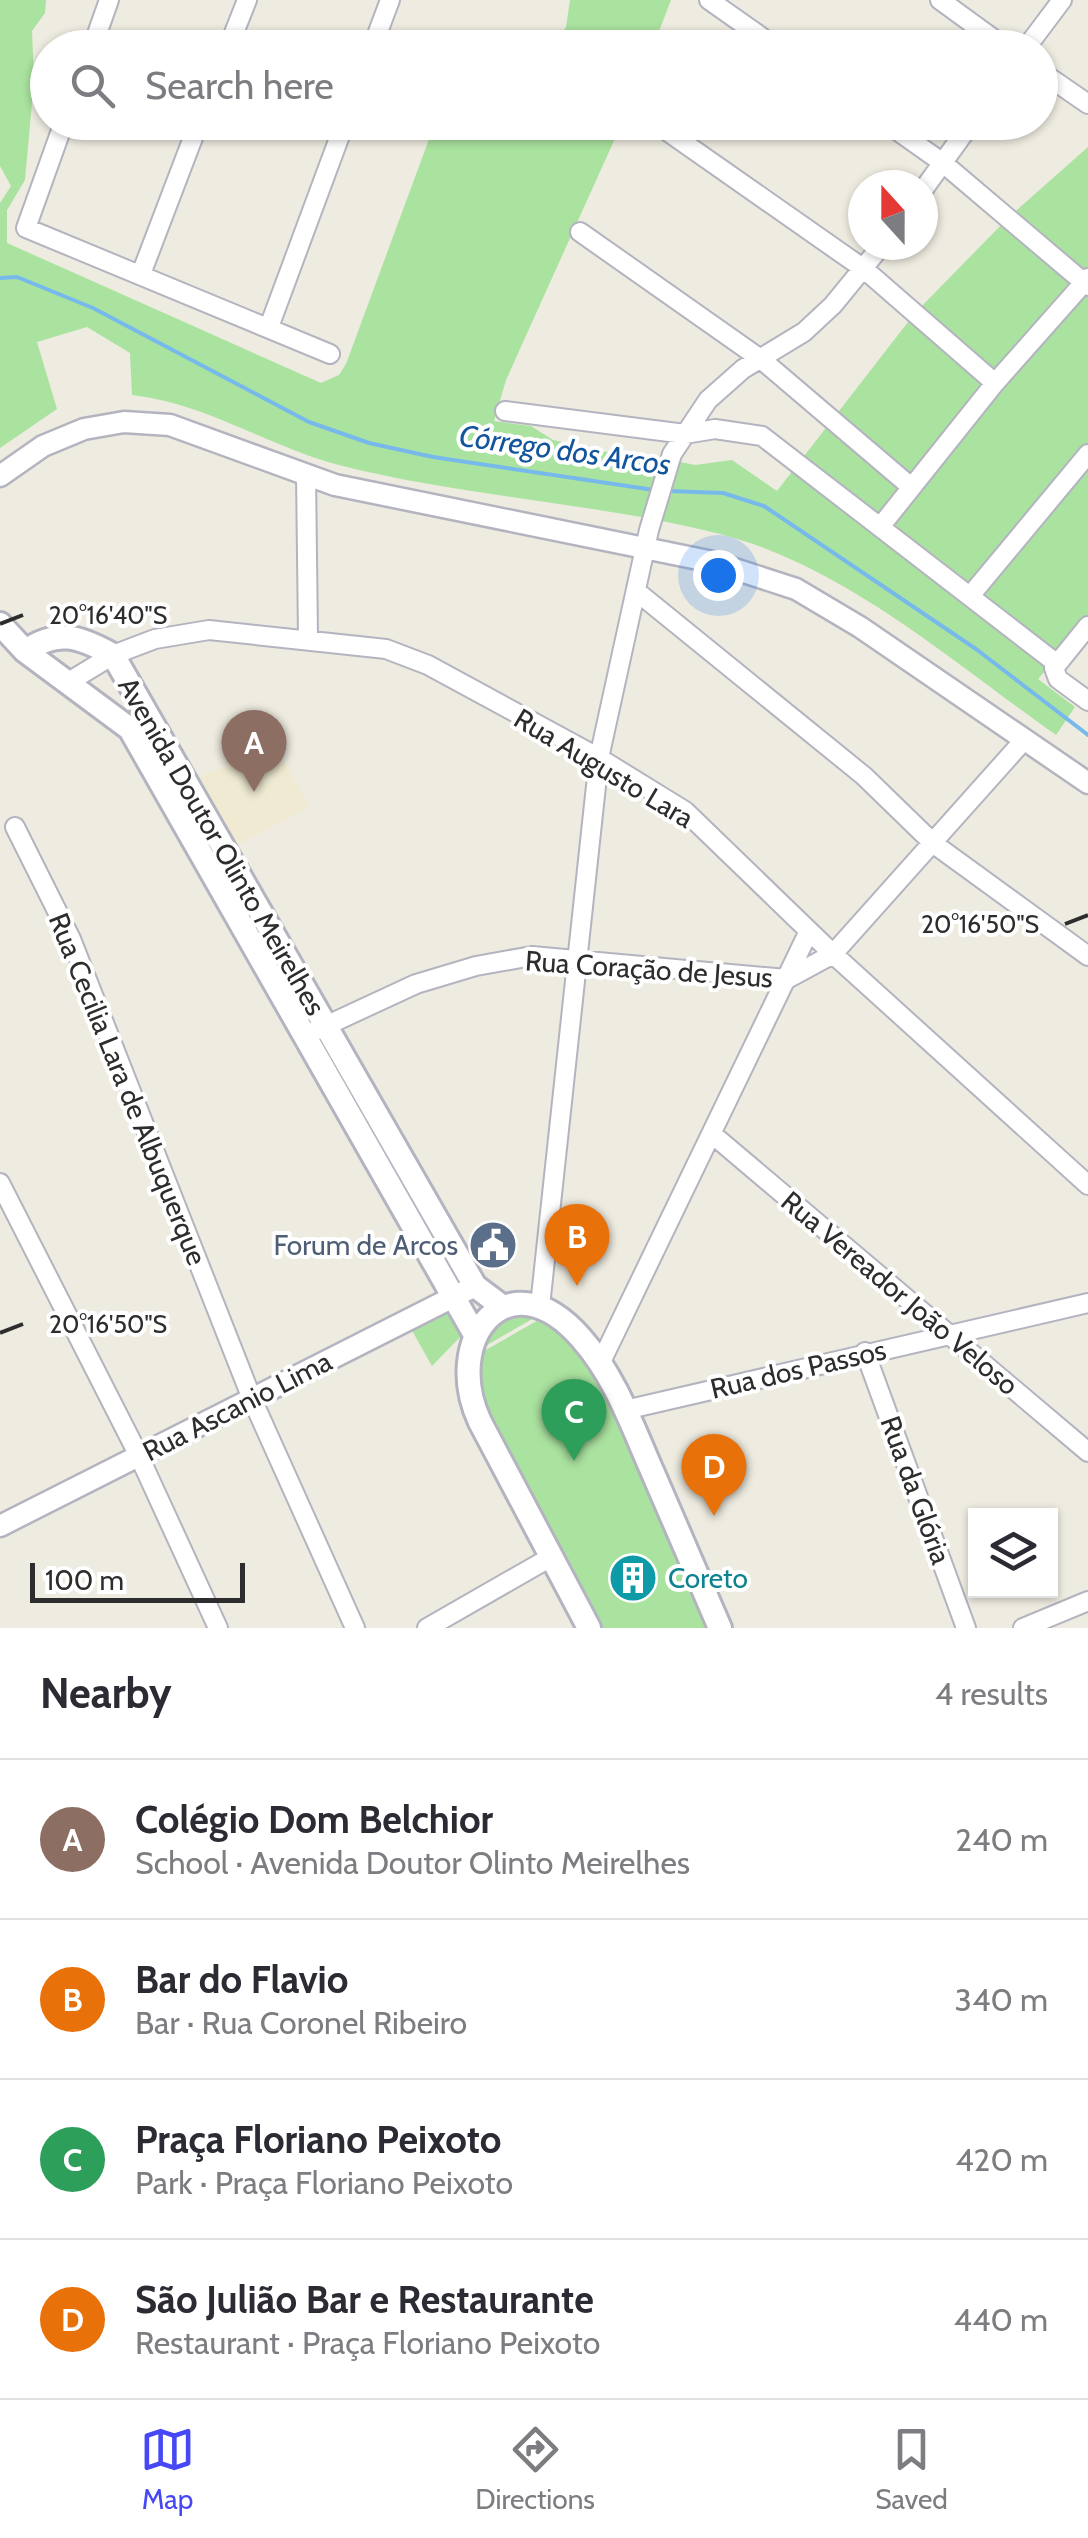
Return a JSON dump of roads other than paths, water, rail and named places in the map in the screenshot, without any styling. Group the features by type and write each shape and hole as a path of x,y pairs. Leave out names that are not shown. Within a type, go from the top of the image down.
{"main road":[{"path":"0,624 25,651"},
{"name":"Avenida Doutor Olinto Meirelhes","path":"232,886 130,729 25,651 44,638 68,634 112,655 232,886 466,1291 474,1333"},
{"name":"Avenida Doutor Olinto Meirelhes","path":"466,1291 503,1307"},
{"path":"588,1628 472,1407 466,1372 474,1333 503,1307 524,1302 540,1306 574,1330 600,1364 625,1410 720,1628"}],"street":[{"path":"99,30 110,0"},
{"path":"235,30 247,0"},
{"path":"379,30 390,0"},
{"path":"709,0 752,30"},
{"path":"940,0 981,30"},
{"path":"1040,30 1062,0"},
{"path":"1058,83 1088,104"},
{"path":"58,140 26,228 330,354"},
{"path":"141,274 193,140"},
{"path":"268,326 337,140"},
{"path":"680,140 864,268 995,383"},
{"path":"880,527 995,383 1087,282 910,140"},
{"path":"938,170 959,140"},
{"path":"580,232 762,360 910,486"},
{"path":"540,1306 599,758 648,539 672,454 726,382 804,332 870,260"},
{"path":"505,410 685,434 716,429 762,436 1056,662 1058,679 1088,701"},
{"path":"0,476 43,446 84,430 124,422 170,425 335,485 648,539 796,588 1088,783"},
{"path":"970,596 1088,454"},
{"path":"306,474 308,638"},
{"path":"636,591 864,776 934,844 1088,956"},
{"path":"1056,662 1088,626"},
{"name":"Rua Augusto Lara","path":"67,683 112,655 155,639 209,630 386,649 428,666 599,758 684,810 833,954 1088,1185"},
{"name":"Rua Coração de Jesus","path":"316,1031 416,984 476,966 532,956 787,978 833,954 1024,739"},
{"name":"Rua Cecilia Lara de Albuquerque","path":"15,827 71,939 252,1399 355,1628"},
{"path":"600,1364 810,931"},
{"name":"Rua Vereador João Veloso","path":"712,1134 1088,1452"},
{"path":"0,1183 139,1456 218,1628"},
{"name":"Rua Ascanio Lima","path":"0,1526 466,1291"},
{"name":"Rua dos Passos","path":"625,1410 1088,1302"},
{"name":"Rua da Glória","path":"865,1352 966,1628"},
{"path":"427,1628 551,1557"},
{"path":"1023,1628 1088,1601"}],"waterway":[{"name":"Córrego dos Arcos","path":"0,278 17,277 93,308 309,422 369,443 433,457 654,490"},
{"name":"Córrego dos Arcos","path":"668,491 723,493 764,506 976,649 1088,735"}],"place":[{"name":"Colégio Dom Belchior","path":"254,792"},
{"name":"Forum de Arcos","path":"493,1245"},
{"name":"Bar do Flavio","path":"577,1286"},
{"name":"Praça Floriano Peixoto","path":"574,1461"},
{"name":"São Julião Bar e Restaurante","path":"714,1516"},
{"name":"Coreto","path":"633,1578"}]}
